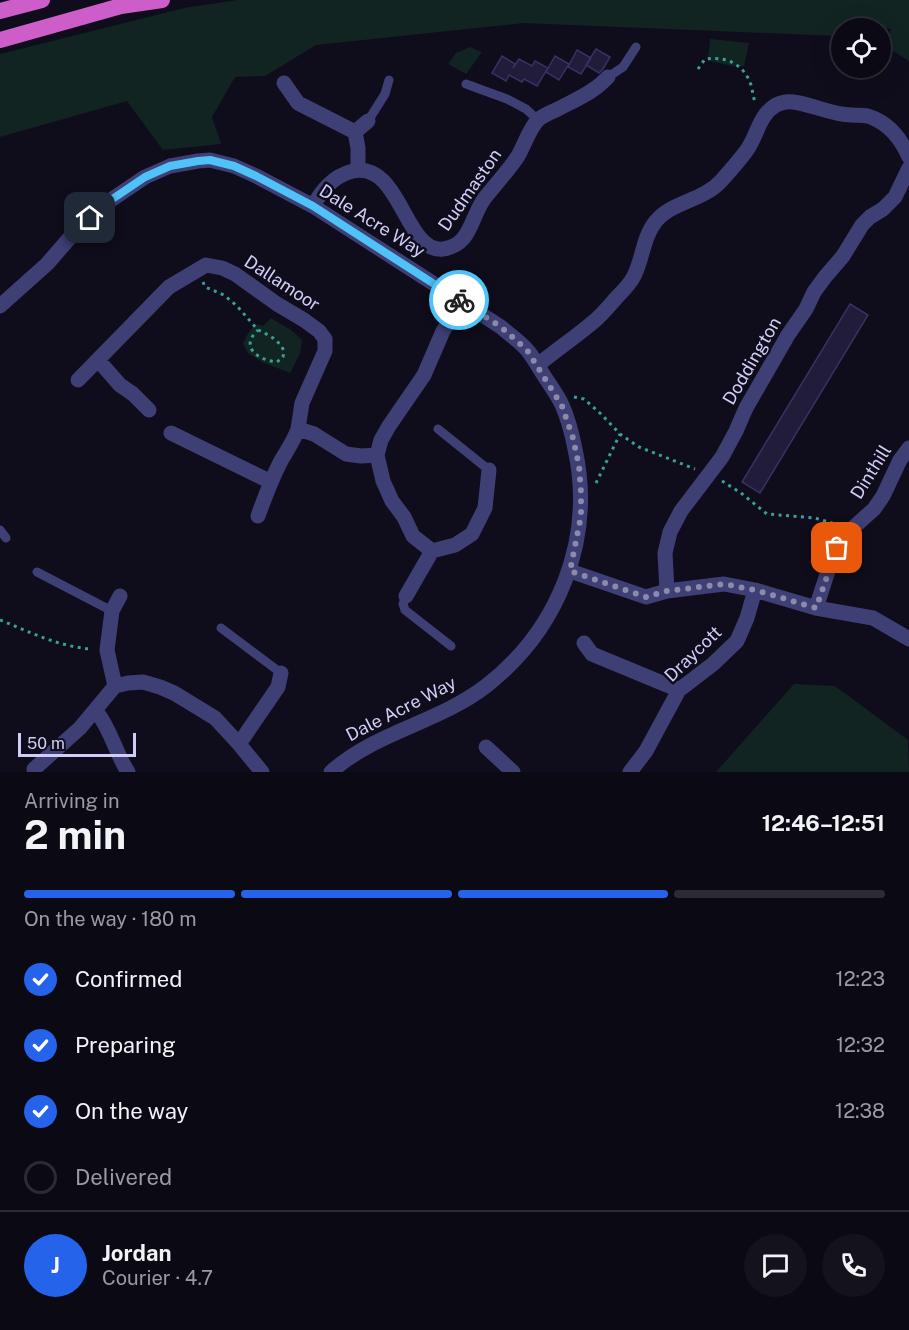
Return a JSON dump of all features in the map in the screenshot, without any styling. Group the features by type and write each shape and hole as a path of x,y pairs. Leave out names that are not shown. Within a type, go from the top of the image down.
{"highway":[{"path":"0,11 42,0"},
{"path":"0,40 121,6 162,0"}],"street":[{"path":"538,120 593,90 608,77"},
{"path":"284,83 298,103 355,132"},
{"path":"538,366 592,323 634,277 648,233 656,220 670,209 704,195 719,184 747,149 766,112 783,102 794,102 850,115 863,114 874,118 889,128 905,148 909,157"},
{"name":"Dudmaston","path":"358,170 368,171 392,191 412,227 425,244 439,249 454,247 464,238 479,206 518,155 538,120"},
{"path":"355,132 368,121"},
{"path":"313,206 323,189 334,179 358,170 355,132"},
{"name":"Dale Acre Way","path":"0,306 47,264 74,232 105,204 145,177 170,166 210,160 234,166 313,206 501,327 527,350 562,406 570,427 579,466 581,516 570,571 554,607 535,637 510,666 485,687 449,710 365,747 331,772"},
{"name":"Doddington","path":"667,591 665,553 670,532 681,511 722,457 746,408 814,292 843,256 862,225 883,209 895,196 909,168"},
{"name":"Dallamoor","path":"78,380 169,287 206,265 222,268 235,274 320,331 325,339 325,351 302,403 294,440 271,482 258,516"},
{"path":"432,551 413,536 404,517 392,501 383,481 377,455 381,440 424,375 443,332 462,301"},
{"path":"98,360 120,386 133,394 148,410"},
{"path":"298,429 314,434 346,454 377,455"},
{"path":"171,433 271,482"},
{"name":"Dinthill","path":"816,608 837,548 844,536 874,509 884,496 900,460 909,448"},
{"path":"406,596 432,551 455,545 472,534 485,508 489,470"},
{"path":"570,571 646,597 667,591 724,584 755,590 816,608 873,618 909,639"},
{"name":"Draycott","path":"630,772 646,751 679,690 737,641 755,590"},
{"path":"115,687 107,650 112,611 120,596"},
{"path":"584,643 592,654 679,690"},
{"path":"239,744 278,687 281,673"},
{"path":"34,771 81,728 115,687 143,682 174,693 215,718 262,772"},
{"path":"96,711 108,728 128,772"},
{"path":"486,747 513,772"}],"lane":[{"path":"608,77 623,67 636,47"},
{"path":"368,121 385,94 389,80"},
{"path":"466,84 507,99 526,109 538,120"},
{"path":"438,429 489,470"},
{"path":"37,572 112,611"},
{"path":"406,596 403,604 405,610 451,646"},
{"path":"221,628 281,673"}],"path":[{"path":"698,69 705,59 717,57 732,61 745,73 754,102 766,112"},
{"path":"191,273 195,280 201,279 206,287 224,295 258,330 280,345 284,351 283,357 277,362 264,358 251,349 249,344 252,336 258,330"},
{"path":"556,395 584,399 620,434 639,447 690,468 709,472 767,514 815,518 832,523 844,536"},
{"path":"594,487 620,434"},
{"path":"0,620 40,637 69,646 107,650"}],"green space":[{"path":"237,0 909,0 909,61 891,50 891,18 831,18 831,36 524,23 316,45 265,76 235,77 212,117 221,144 163,150 127,101 0,137 0,54 184,8"},
{"path":"710,39 749,43 744,66 708,61"},
{"path":"470,47 482,52 466,74 448,64 456,53"},
{"path":"271,318 302,340 300,354 290,373 262,362 248,353 243,344 248,333 256,324 263,326"},
{"path":"794,684 835,686 908,740 909,772 716,772"}],"building":[{"path":"596,49 610,57 599,73 586,65"},
{"path":"577,50 591,58 581,74 568,67"},
{"path":"502,56 515,64 513,68 519,59 532,66 535,61 548,68 537,86 509,75 506,81 492,73"},
{"path":"555,56 569,64 559,80 546,72"},
{"path":"850,304 868,315 760,493 742,482"}],"way so far":[{"path":"459,300 501,327 527,350 562,406 573,438 579,466 581,492 581,516 570,571 646,597 667,591 724,584 755,590 816,608 837,548"}],"route":[{"path":"90,218 105,204 145,177 170,166 210,160 234,166 313,206 459,300"}]}
